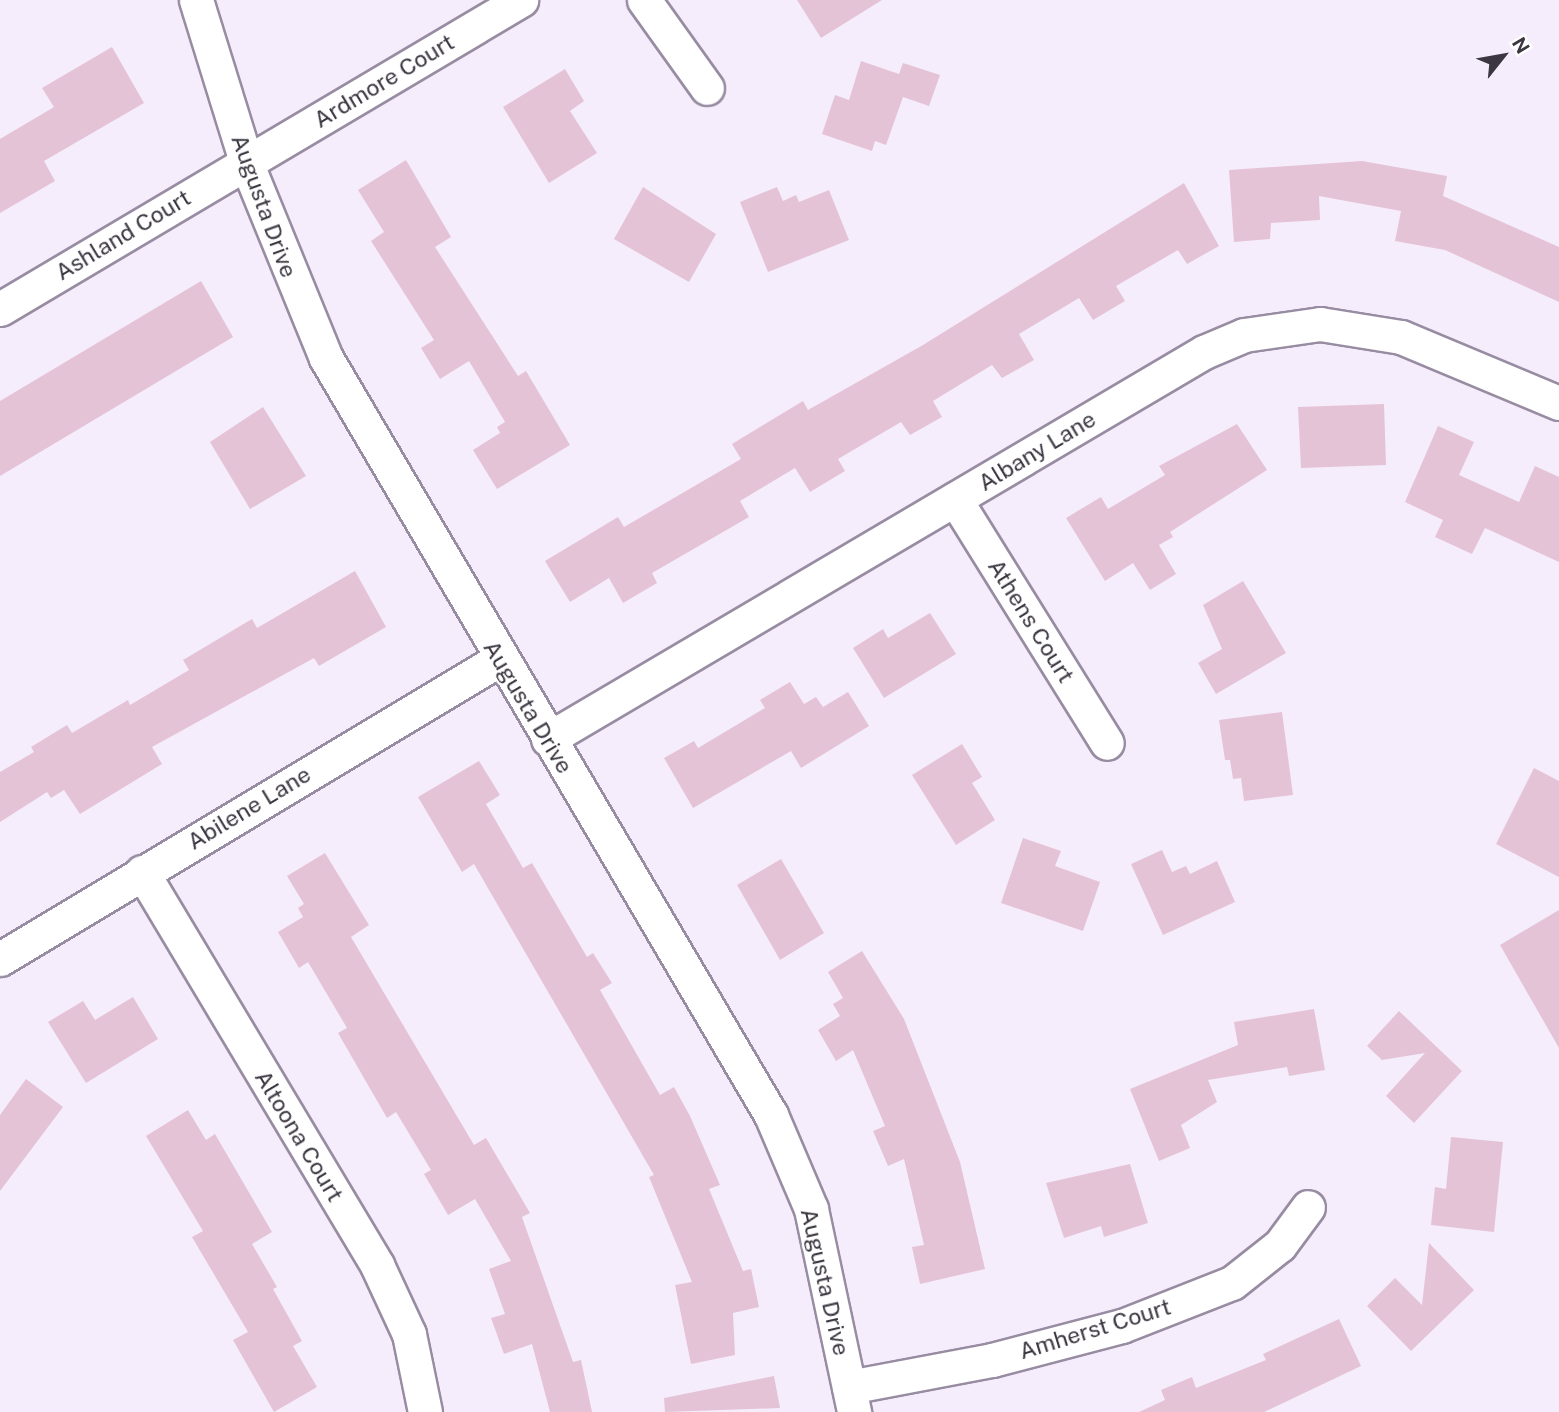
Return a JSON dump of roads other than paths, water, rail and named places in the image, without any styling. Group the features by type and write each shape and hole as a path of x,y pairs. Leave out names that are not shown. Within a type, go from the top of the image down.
{"street":[{"name":"Augusta Drive","path":"196,0 246,162 326,358 500,659 771,1115 811,1209 852,1399"},
{"name":"Ardmore Court","path":"246,162 522,0"},
{"path":"644,0 707,88"},
{"name":"Ashland Court","path":"0,309 246,162"},
{"name":"Albany Lane","path":"548,739 1204,352 1275,328 1320,324 1401,337 1559,403"},
{"name":"Athens Court","path":"956,499 1107,743"},
{"name":"Abilene Lane","path":"0,959 500,659"},
{"name":"Altoona Court","path":"142,872 377,1265 409,1334 425,1412"},
{"name":"Amherst Court","path":"852,1399 1122,1325 1232,1283 1280,1245 1308,1207"}]}
